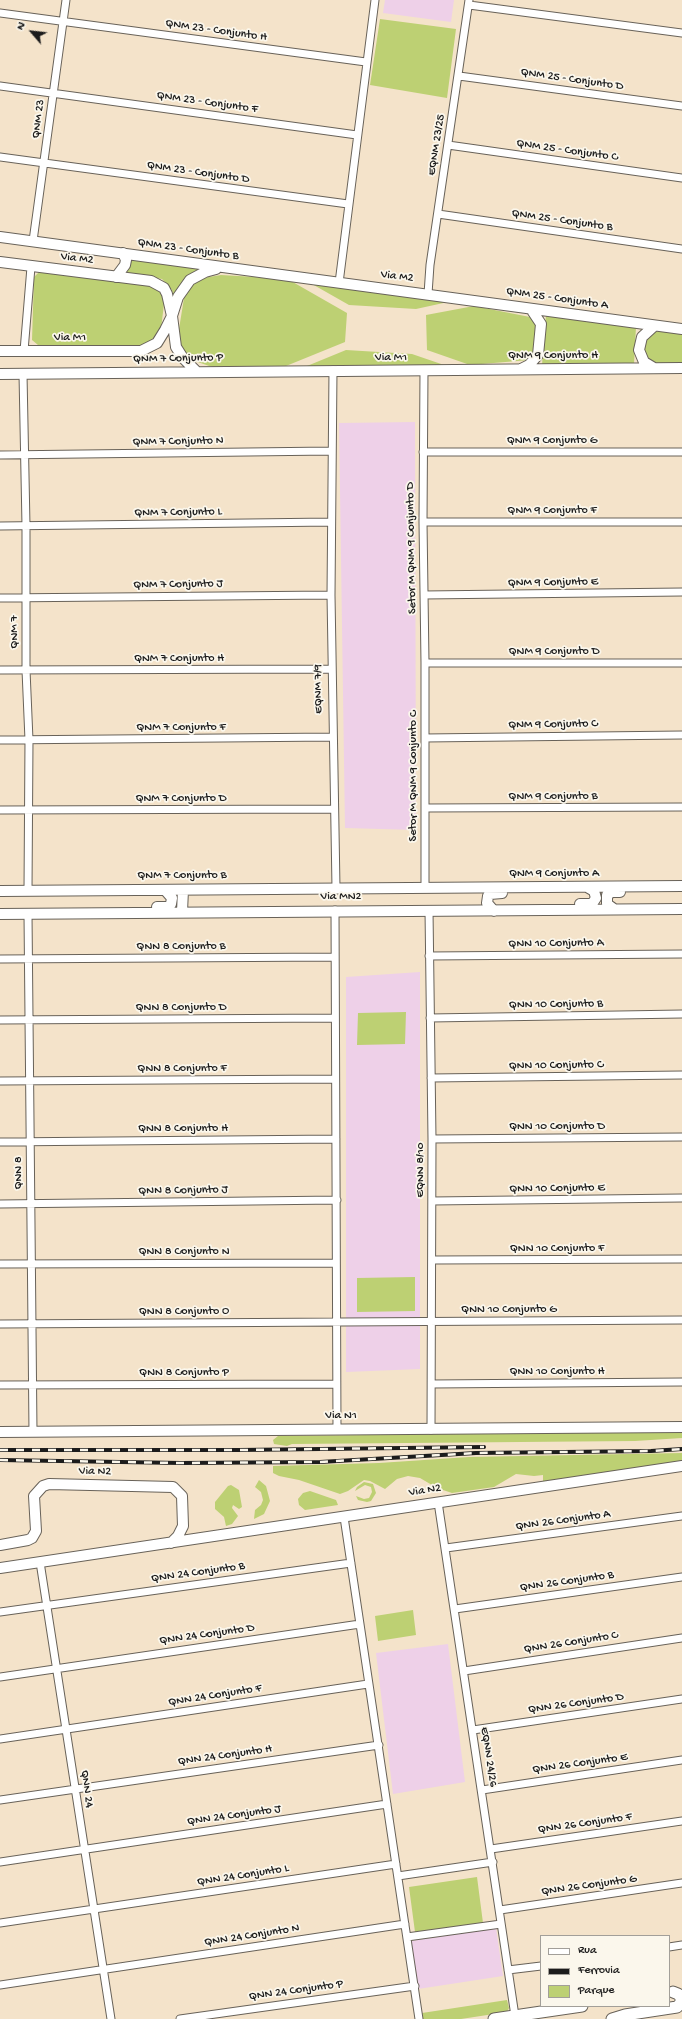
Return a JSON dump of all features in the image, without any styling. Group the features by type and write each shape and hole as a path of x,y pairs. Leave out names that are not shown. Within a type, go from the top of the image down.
{"main road":[{"name":"QNM 23 - Conjunto B","path":"0,237 339,283"},
{"path":"116,277 125,265 126,260 123,253"},
{"name":"Via M2","path":"0,262 151,281 164,288 170,302 172,316"},
{"path":"196,371 183,358 176,347 172,316 178,297 190,280 205,272 222,268"},
{"name":"Via M2","path":"339,283 428,294"},
{"name":"QNM 25 - Conjunto A","path":"428,294 682,329"},
{"path":"521,369 529,365 538,355 540,324 531,309"},
{"name":"Via M1","path":"0,351 141,351 157,343 172,316"},
{"path":"654,326 642,337 639,350 644,362 655,369"},
{"name":"QNM 9 Conjunto H","path":"424,371 682,368"},
{"name":"Via M1","path":"333,370 424,371"},
{"name":"QNM 7 Conjunto P","path":"0,374 333,370"},
{"path":"494,910 487,903 490,894 513,892 522,887"},
{"path":"513,910 541,904 592,904 596,898 595,894 592,889 587,887"},
{"path":"614,909 607,904 606,899 607,895 612,892 660,892 682,887"},
{"name":"QNM 9 Conjunto A","path":"425,888 682,887"},
{"path":"336,888 425,888"},
{"name":"QNM 7 Conjunto B","path":"0,891 336,888"},
{"path":"75,914 116,908 168,907 172,898 165,890"},
{"path":"182,912 183,890"},
{"name":"Via MN2","path":"0,914 335,910 682,909"},
{"name":"Via N1","path":"0,1432 682,1427"},
{"name":"Via N2","path":"0,1568 682,1466"},
{"name":"Via N2","path":"0,1544 28,1540 32,1538 36,1532 34,1496 43,1486 49,1484 173,1487 182,1496 183,1526 178,1536 171,1542"},
{"path":"612,2019 625,2015 677,2007 681,2003 681,1997 675,1992"},
{"path":"494,2019 575,2007"},
{"path":"638,2019 682,2012"}],"street":[{"name":"QNM 23","path":"33,241 45,163 66,0"},
{"path":"339,283 375,0"},
{"path":"469,2 682,33"},
{"name":"EQNM 23/25","path":"428,294 430,265 469,2"},
{"name":"QNM 23 - Conjunto H","path":"0,13 366,62"},
{"name":"QNM 25 - Conjunto D","path":"459,76 682,106"},
{"name":"QNM 23 - Conjunto F","path":"0,86 357,135"},
{"name":"QNM 25 - Conjunto C","path":"448,145 682,178"},
{"name":"QNM 23 - Conjunto D","path":"0,157 348,204"},
{"name":"QNM 25 - Conjunto B","path":"438,214 682,249"},
{"path":"24,351 31,267"},
{"name":"EQNM 7/9","path":"333,370 331,451 331,595 336,888"},
{"name":"Setor M QNM 9 Conjunto D","path":"424,371 423,522 425,694"},
{"name":"QNM 7","path":"23,374 26,526 26,670 29,740 28,890"},
{"name":"QNM 7 Conjunto N","path":"0,455 331,451"},
{"name":"QNM 9 Conjunto G","path":"423,452 682,452"},
{"name":"QNM 7 Conjunto L","path":"0,526 331,522"},
{"name":"QNM 9 Conjunto F","path":"423,522 682,522"},
{"name":"QNM 9 Conjunto E","path":"424,595 682,592"},
{"name":"QNM 7 Conjunto J","path":"0,598 331,595"},
{"name":"QNM 9 Conjunto D","path":"425,663 682,663"},
{"name":"QNM 7 Conjunto H","path":"0,670 332,669"},
{"name":"Setor M QNM 9 Conjunto C","path":"425,694 425,888"},
{"name":"QNM 9 Conjunto C","path":"424,738 682,735"},
{"name":"QNM 7 Conjunto F","path":"0,740 333,737"},
{"name":"QNM 9 Conjunto B","path":"425,808 682,807"},
{"name":"QNM 7 Conjunto D","path":"0,810 334,809"},
{"path":"335,910 334,1079 337,1200 337,1429"},
{"name":"EQNN 8/10","path":"429,910 433,1260 432,1430"},
{"name":"QNN 8","path":"28,914 33,1432"},
{"name":"QNN 10 Conjunto A","path":"429,956 682,954"},
{"name":"QNN 8 Conjunto B","path":"0,959 334,957"},
{"name":"QNN 10 Conjunto B","path":"430,1018 682,1014"},
{"name":"QNN 8 Conjunto D","path":"0,1020 334,1018"},
{"name":"QNN 10 Conjunto C","path":"431,1078 682,1075"},
{"name":"QNN 8 Conjunto F","path":"0,1081 334,1079"},
{"name":"QNN 10 Conjunto D","path":"432,1139 682,1137"},
{"name":"QNN 8 Conjunto H","path":"0,1142 336,1139"},
{"name":"QNN 10 Conjunto E","path":"432,1201 682,1198"},
{"name":"QNN 8 Conjunto J","path":"0,1204 337,1200"},
{"name":"QNN 10 Conjunto F","path":"433,1260 682,1259"},
{"name":"QNN 8 Conjunto N","path":"0,1264 336,1262"},
{"name":"QNN 10 Conjunto G","path":"337,1323 682,1320"},
{"name":"QNN 8 Conjunto O","path":"0,1324 337,1323"},
{"name":"QNN 10 Conjunto H","path":"432,1384 682,1382"},
{"name":"QNN 8 Conjunto P","path":"32,1385 336,1384"},
{"path":"0,1385 32,1385"},
{"name":"EQNN 24/26","path":"438,1502 515,2016"},
{"name":"QNN 26 Conjunto A","path":"446,1548 682,1516"},
{"path":"344,1517 419,2019"},
{"name":"QNN 24","path":"40,1562 110,2019"},
{"name":"QNN 24 Conjunto B","path":"0,1612 47,1604 351,1563"},
{"name":"QNN 26 Conjunto B","path":"455,1609 682,1577"},
{"name":"QNN 24 Conjunto D","path":"0,1677 360,1624"},
{"name":"QNN 26 Conjunto C","path":"464,1671 682,1638"},
{"name":"QNN 24 Conjunto F","path":"0,1739 368,1684"},
{"name":"QNN 26 Conjunto D","path":"473,1730 682,1699"},
{"name":"QNN 24 Conjunto H","path":"0,1800 379,1745"},
{"name":"QNN 26 Conjunto E","path":"482,1790 682,1760"},
{"name":"QNN 24 Conjunto J","path":"0,1862 388,1804"},
{"name":"QNN 26 Conjunto F","path":"490,1849 682,1821"},
{"path":"398,1876 492,1862"},
{"name":"QNN 24 Conjunto L","path":"0,1923 396,1864"},
{"name":"QNN 26 Conjunto G","path":"500,1910 682,1883"},
{"name":"QNN 24 Conjunto N","path":"0,1985 405,1924"},
{"path":"407,1937 501,1924"},
{"path":"670,1947 682,1945"},
{"path":"508,1970 540,1966"},
{"name":"QNN 24 Conjunto P","path":"180,2019 414,1986"}],"shaded area":[{"path":"385,0 454,0 451,22 383,13"},
{"path":"415,422 416,830 345,828 339,423"},
{"path":"420,972 420,1369 346,1372 346,977"},
{"path":"448,1644 465,1782 393,1794 376,1653"},
{"path":"496,1928 503,1976 418,1989 411,1941"}],"green space":[{"path":"380,19 456,29 447,98 370,85"},
{"path":"131,259 201,269 184,280 174,297 172,290 162,279 126,273 130,267"},
{"path":"40,271 156,287 162,293 164,304 161,329 155,339 143,345 38,345 32,340 34,277"},
{"path":"221,275 291,281 347,313 345,342 286,366 212,367 192,360 188,357 180,344 179,329 184,298 193,283 203,278"},
{"path":"312,284 448,302 416,309 349,305"},
{"path":"474,306 530,317 533,319 536,323 534,352 529,360 470,365 427,350 426,315"},
{"path":"546,315 636,327 634,364 542,365"},
{"path":"659,331 682,333 682,364 653,364 647,359 644,350 645,342 651,333"},
{"path":"346,350 412,354 447,366 307,366"},
{"path":"406,1012 405,1044 357,1045 358,1013"},
{"path":"415,1277 415,1311 357,1312 357,1278"},
{"path":"682,1431 682,1438 635,1441 292,1444 287,1446 274,1444 273,1440 278,1436 367,1434"},
{"path":"682,1453 682,1461 654,1466 543,1482 543,1475 534,1476 516,1474 494,1487 452,1493 437,1488 420,1478 408,1476 397,1479 385,1489 370,1481 364,1480 348,1491 340,1494 273,1473 273,1466 379,1463 469,1457"},
{"path":"259,1480 266,1486 270,1501 264,1514 254,1519 255,1510 261,1505 263,1500 261,1492 255,1487"},
{"path":"364,1482 373,1484 376,1493 371,1501 367,1502 358,1500 356,1496 364,1499 369,1498 372,1492 371,1487 365,1485 355,1491 357,1487"},
{"path":"231,1485 239,1490 242,1507 239,1509 233,1505 232,1508 238,1516 232,1524 226,1526 224,1517 215,1509 215,1502 228,1486"},
{"path":"310,1491 336,1500 338,1505 305,1510 299,1505 298,1499 303,1493"},
{"path":"413,1610 416,1635 378,1641 375,1616"},
{"path":"477,1877 483,1923 415,1932 409,1887"},
{"path":"507,2000 509,2008 507,2012 461,2019 423,2019 422,2013"}],"railway":[{"path":"0,1450 239,1450 484,1447"},
{"path":"0,1460 181,1463 320,1462 476,1453 651,1451 682,1449"}]}
